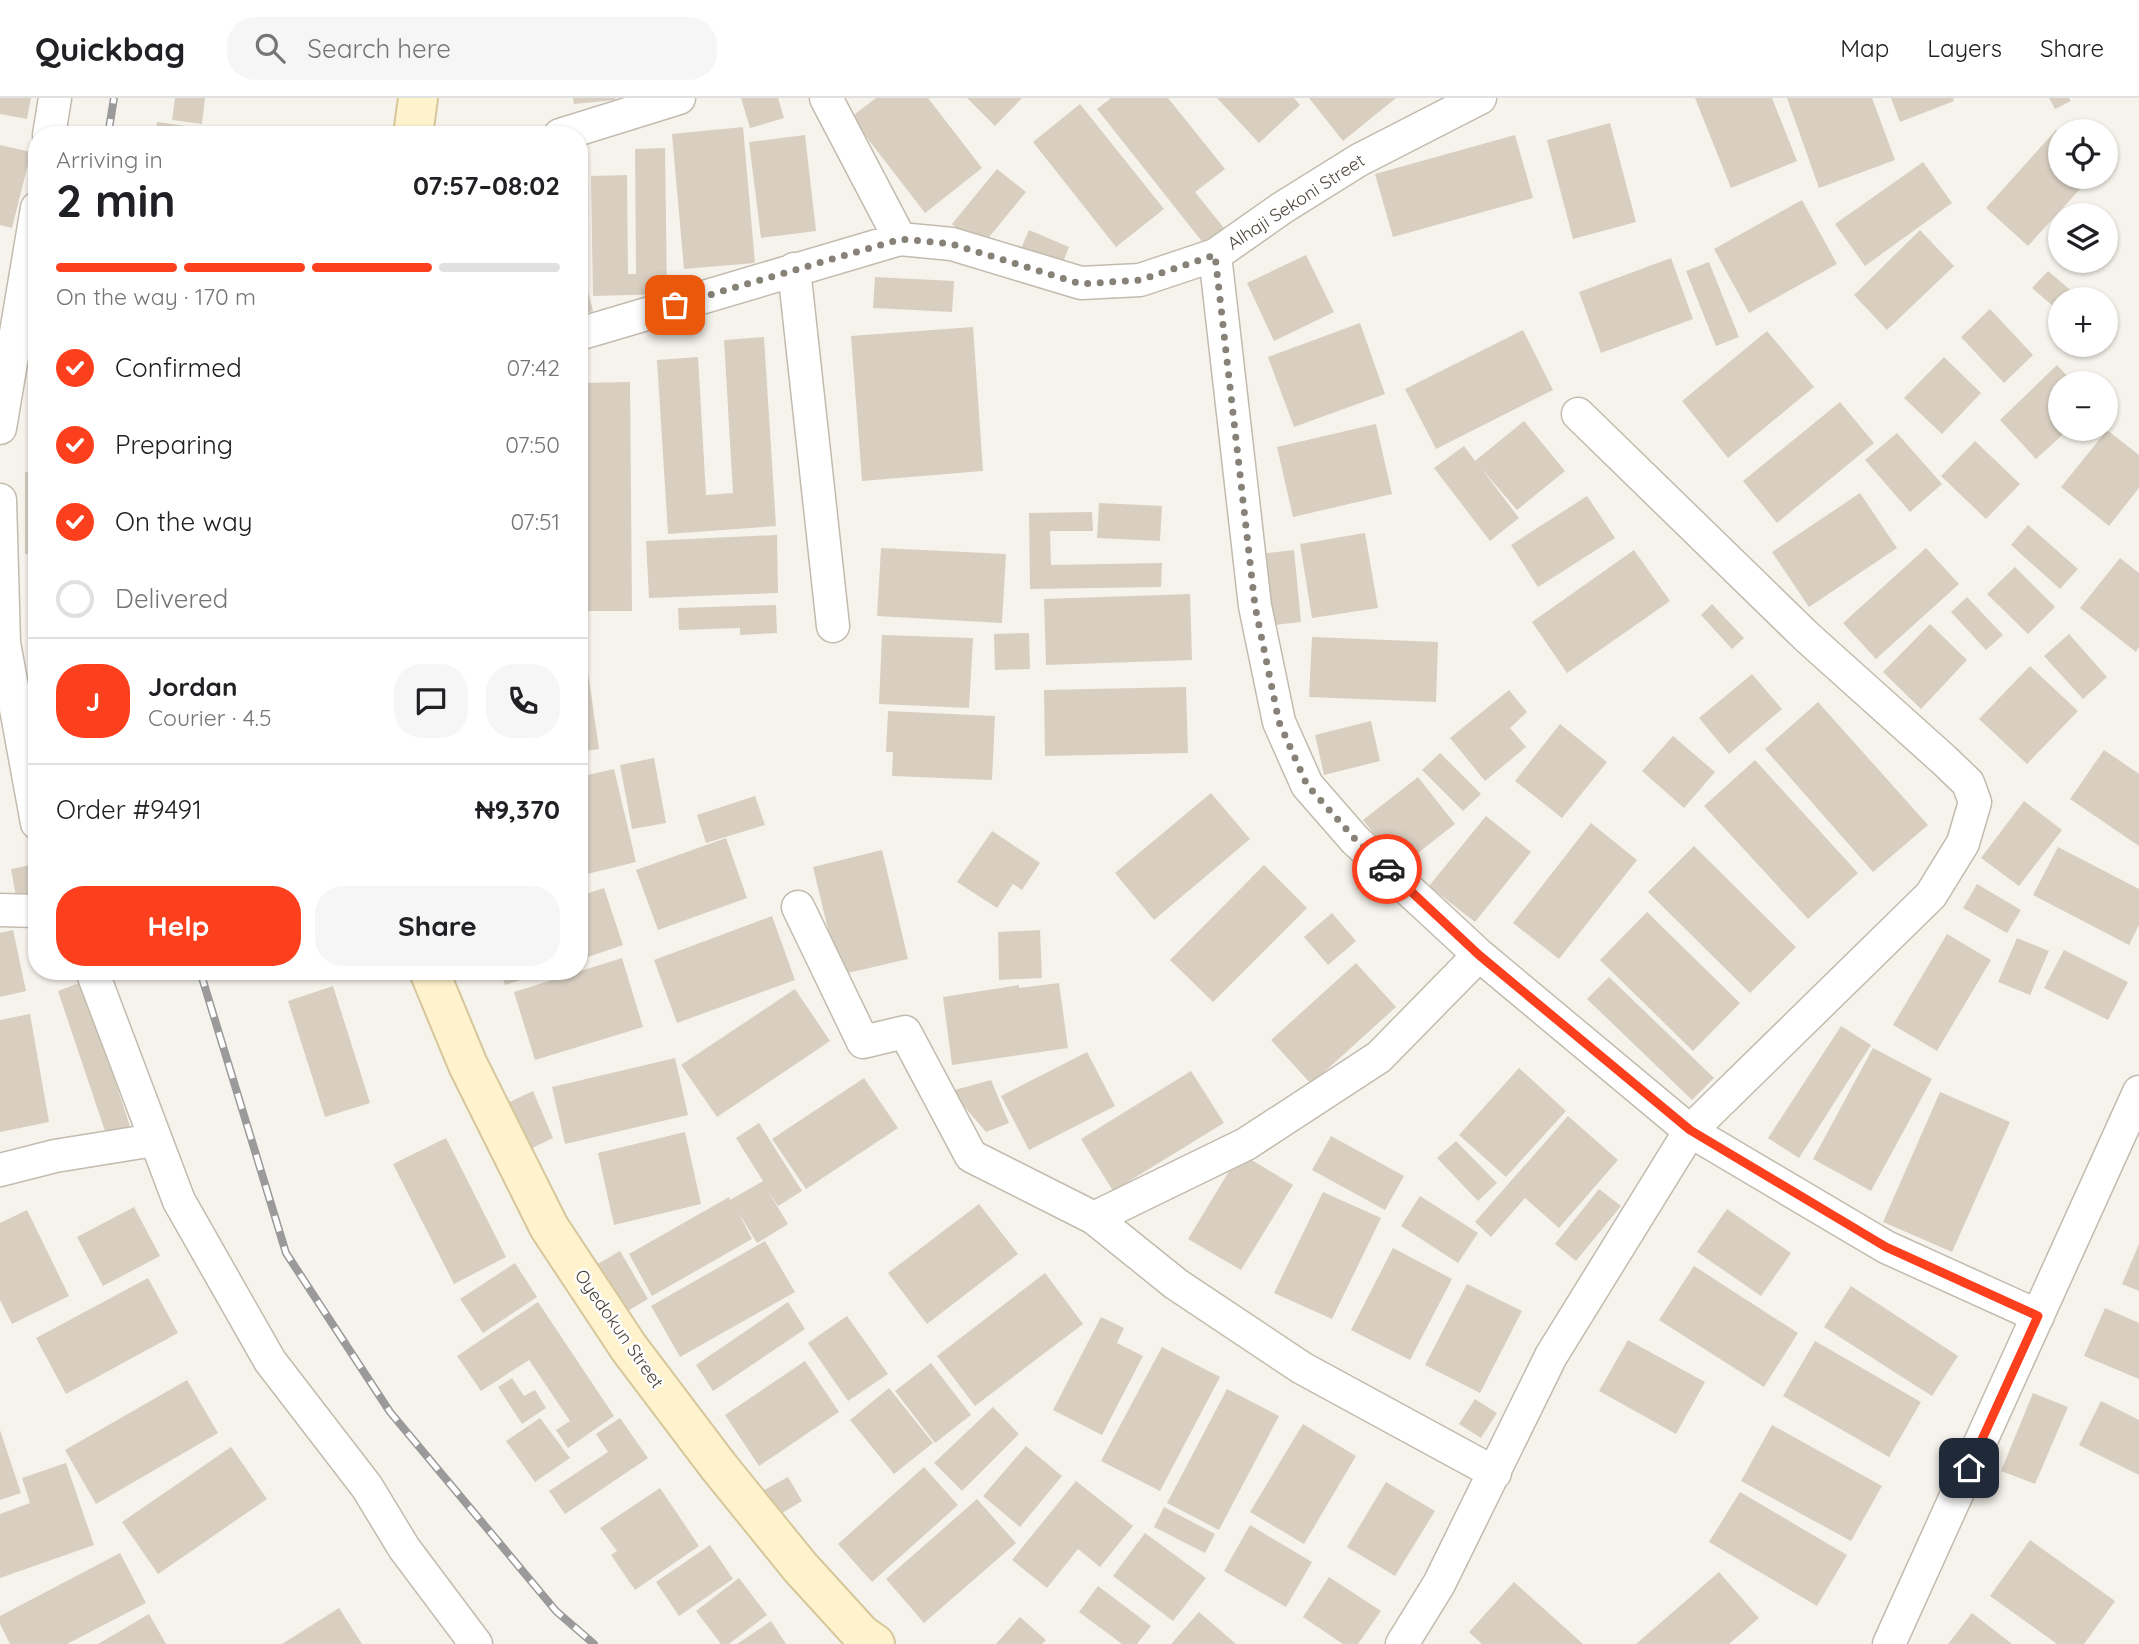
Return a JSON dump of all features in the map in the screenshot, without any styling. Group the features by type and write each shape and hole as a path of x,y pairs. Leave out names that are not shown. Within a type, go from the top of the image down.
{"street":[{"path":"50,126 55,98"},
{"path":"414,126 418,98"},
{"path":"588,126 679,98"},
{"path":"827,98 901,239"},
{"name":"Alhaji Sekoni Street","path":"588,331 901,239 952,244 1081,284 1140,280 1215,255 1282,208 1359,160 1480,98"},
{"path":"1215,255 1255,606 1279,722 1307,785 1356,840 1479,955 1690,1130 1886,1247 2038,1316"},
{"path":"0,428 28,262"},
{"path":"794,269 833,626"},
{"path":"1402,1644 1439,1584 1551,1356 1690,1130 1931,895 1964,843 1975,802 1968,783 1807,638 1578,414"},
{"path":"0,500 4,643 28,774"},
{"path":"798,907 863,1041 905,1032 971,1156 1094,1218 1176,1284 1302,1368 1495,1474"},
{"path":"0,910 28,911"},
{"path":"1094,1218 1246,1144 1379,1057 1479,955"},
{"path":"95,980 179,1201 270,1361 367,1487 404,1548 476,1644"},
{"name":"Oyedokun Street","path":"433,980 468,1066 549,1227 629,1348 719,1467 800,1567 861,1634 875,1644"},
{"path":"1889,1644 2139,1092"},
{"path":"0,1170 55,1156 154,1140"}],"building":[{"path":"0,98 31,98 27,119 0,114"},
{"path":"175,98 205,98 202,124 172,120"},
{"path":"573,98 615,98 615,100 574,104"},
{"path":"741,98 778,98 784,118 750,128"},
{"path":"876,98 928,98 982,168 925,213 851,117"},
{"path":"967,98 1022,98 995,126"},
{"path":"1111,98 1168,98 1225,169 1195,192 1224,228 1204,244 1097,109"},
{"path":"1217,98 1294,98 1300,105 1259,143"},
{"path":"1309,98 1396,98 1343,141"},
{"path":"1695,98 1772,98 1797,161 1731,188"},
{"path":"1787,98 1872,98 1895,160 1819,188"},
{"path":"1891,98 1953,98 1954,101 1900,122"},
{"path":"2049,98 2069,98 2071,101 2055,109"},
{"path":"1080,104 1164,209 1116,247 1033,142"},
{"path":"157,122 186,126 156,126"},
{"path":"1610,123 1636,222 1573,239 1547,140"},
{"path":"743,127 755,263 684,269 672,134"},
{"path":"805,135 816,231 761,238 749,142"},
{"path":"1515,135 1533,198 1393,237 1375,174"},
{"path":"2048,139 2048,189 2080,189 2067,203 2048,203 2048,224 2028,246 1986,208"},
{"path":"0,145 28,151 28,164 12,228 0,225"},
{"path":"665,148 667,294 593,296 591,176 627,175 628,274 636,274 635,149"},
{"path":"1923,162 1952,203 1865,266 1835,224"},
{"path":"997,169 1026,192 981,247 952,224"},
{"path":"1802,200 1837,264 1749,313 1714,249"},
{"path":"1029,230 1069,247 1060,270 1019,253"},
{"path":"1920,230 1954,266 1887,330 1854,295"},
{"path":"1306,255 1334,312 1274,341 1247,283"},
{"path":"1671,258 1693,319 1601,353 1579,292"},
{"path":"1709,262 1739,337 1716,346 1686,271"},
{"path":"2048,271 2067,287 2048,287 2048,302 2032,288"},
{"path":"875,277 954,281 952,312 873,308"},
{"path":"588,292 593,311 588,312"},
{"path":"1990,309 2033,355 2004,383 1961,337"},
{"path":"1360,323 1385,394 1294,427 1268,357"},
{"path":"973,327 983,471 862,481 851,336"},
{"path":"1523,330 1553,390 1436,449 1405,389"},
{"path":"1767,331 1814,387 1728,458 1682,401"},
{"path":"764,337 776,526 668,534 657,360 698,357 706,495 733,493 724,340"},
{"path":"1944,357 1981,393 1942,434 1904,398"},
{"path":"2057,365 2063,371 2051,371"},
{"path":"2048,374 2048,441 2056,441 2036,459 2000,420"},
{"path":"630,382 632,611 588,611 588,383"},
{"path":"1840,402 1874,443 1777,523 1743,481"},
{"path":"1524,421 1565,471 1517,510 1481,468 1519,518 1490,541 1434,468 1464,446 1475,461"},
{"path":"1376,424 1392,494 1293,517 1277,447"},
{"path":"1897,433 1942,484 1910,512 1865,460"},
{"path":"2118,439 2139,455 2139,488 2109,526 2061,487 2098,441 2118,441"},
{"path":"1975,441 2020,484 1986,519 1941,476"},
{"path":"25,472 28,472 28,554 25,554"},
{"path":"1860,493 1897,548 1809,607 1772,552"},
{"path":"1587,496 1615,538 1538,587 1511,545"},
{"path":"1099,503 1162,506 1160,541 1097,538"},
{"path":"1092,512 1093,531 1050,531 1051,565 1162,563 1161,587 1030,589 1029,513"},
{"path":"2028,525 2078,569 2060,589 2011,545"},
{"path":"1365,533 1378,608 1312,618 1300,544"},
{"path":"777,535 778,593 649,598 646,541"},
{"path":"881,548 1006,554 1002,623 877,616"},
{"path":"1926,548 1959,584 1876,659 1843,623"},
{"path":"1294,550 1301,622 1266,626 1258,554"},
{"path":"1634,550 1670,601 1567,673 1532,622"},
{"path":"2120,558 2139,573 2139,647 2136,652 2080,608"},
{"path":"2015,567 2055,607 2028,634 1987,594"},
{"path":"1190,594 1192,660 1046,665 1044,599"},
{"path":"1967,597 2003,635 1986,650 1951,612"},
{"path":"1712,604 1744,638 1732,649 1701,615"},
{"path":"776,605 777,633 740,635 740,628 679,630 678,608"},
{"path":"1930,624 1967,660 1921,709 1883,672"},
{"path":"1029,633 1030,669 995,670 994,634"},
{"path":"2069,634 2107,677 2083,699 2044,656"},
{"path":"882,635 973,638 969,708 879,704"},
{"path":"1312,637 1438,642 1436,702 1309,697"},
{"path":"2030,666 2078,711 2027,764 1979,719"},
{"path":"588,672 599,749 588,751"},
{"path":"1752,674 1782,709 1729,754 1699,718"},
{"path":"1186,687 1188,753 1045,756 1044,690"},
{"path":"1509,690 1527,712 1510,728 1526,747 1485,781 1450,738"},
{"path":"1818,702 1928,825 1873,872 1765,749"},
{"path":"888,711 995,716 992,780 892,776 893,752 886,752"},
{"path":"1371,721 1380,761 1324,775 1315,735"},
{"path":"1560,724 1607,762 1562,818 1515,781"},
{"path":"1673,736 1715,772 1684,808 1642,771"},
{"path":"2104,750 2139,774 2139,846 2070,799"},
{"path":"1440,753 1481,794 1463,811 1422,770"},
{"path":"654,758 666,823 632,829 620,765"},
{"path":"1755,760 1858,873 1808,919 1704,806"},
{"path":"614,769 636,862 588,874 588,775"},
{"path":"1418,777 1455,824 1400,867 1363,820"},
{"path":"1211,793 1250,839 1154,920 1115,873"},
{"path":"755,796 765,825 706,843 697,815"},
{"path":"2024,801 2062,830 2019,886 1981,858"},
{"path":"1486,816 1531,852 1475,922 1429,886"},
{"path":"1591,823 1637,860 1559,959 1513,923"},
{"path":"992,831 1040,863 1022,890 1013,884 997,908 957,882"},
{"path":"726,838 747,898 658,930 636,870"},
{"path":"1694,846 1796,947 1750,993 1648,892"},
{"path":"2058,847 2139,889 2139,925 2129,945 2033,895"},
{"path":"882,850 908,959 839,975 813,867"},
{"path":"28,865 28,900 17,902 11,869"},
{"path":"1264,865 1307,908 1213,1002 1170,960"},
{"path":"1977,884 2021,910 2007,933 1963,908"},
{"path":"604,888 623,945 588,957 588,893"},
{"path":"1647,912 1740,1003 1693,1051 1600,960"},
{"path":"1332,913 1356,941 1328,965 1304,937"},
{"path":"772,916 795,980 677,1023 654,960"},
{"path":"13,930 26,991 0,997 0,933"},
{"path":"1040,930 1042,978 999,980 998,932"},
{"path":"1947,934 1991,960 1937,1051 1893,1025"},
{"path":"2017,938 2049,951 2030,995 1998,982"},
{"path":"2064,950 2128,982 2108,1020 2044,988"},
{"path":"622,958 643,1027 535,1060 514,992 552,980 588,980 588,969"},
{"path":"1356,963 1396,1007 1311,1084 1271,1040"},
{"path":"1609,977 1714,1078 1692,1100 1587,999"},
{"path":"503,980 520,980 505,985"},
{"path":"82,982 130,1126 106,1134 58,991"},
{"path":"1059,983 1068,1048 952,1065 943,997 1019,985 1019,988"},
{"path":"333,986 370,1103 325,1117 288,1001"},
{"path":"795,989 830,1041 717,1117 681,1065"},
{"path":"30,1014 49,1122 0,1132 0,1020"},
{"path":"1841,1026 1871,1045 1799,1158 1768,1138"},
{"path":"1873,1048 1932,1079 1871,1191 1813,1159"},
{"path":"1087,1052 1115,1106 1029,1150 1001,1096"},
{"path":"675,1058 688,1115 565,1144 552,1087"},
{"path":"1519,1068 1566,1111 1506,1177 1459,1135"},
{"path":"1191,1071 1224,1123 1113,1191 1081,1139"},
{"path":"864,1078 898,1128 806,1189 772,1139"},
{"path":"991,1080 1009,1123 986,1132 951,1091"},
{"path":"533,1091 553,1138 524,1152 503,1105"},
{"path":"1940,1092 2010,1122 1952,1252 1883,1222"},
{"path":"1568,1116 1618,1160 1559,1228 1525,1198 1491,1237 1475,1222"},
{"path":"759,1123 802,1191 778,1206 766,1188 788,1224 757,1243 738,1212 752,1239 652,1296 629,1254 729,1197 730,1200 763,1181 736,1138"},
{"path":"685,1132 701,1204 614,1225 598,1153"},
{"path":"1331,1136 1404,1176 1385,1210 1312,1170"},
{"path":"446,1138 506,1257 454,1284 393,1164"},
{"path":"1456,1141 1497,1183 1478,1201 1437,1158"},
{"path":"1240,1153 1293,1185 1241,1270 1188,1239"},
{"path":"1599,1189 1621,1206 1576,1261 1555,1244"},
{"path":"1323,1192 1381,1218 1332,1319 1274,1293"},
{"path":"1420,1196 1478,1233 1458,1263 1401,1226"},
{"path":"979,1204 1018,1254 927,1324 888,1273"},
{"path":"134,1207 160,1256 103,1286 77,1237"},
{"path":"1727,1209 1791,1253 1761,1296 1697,1252"},
{"path":"27,1210 69,1296 12,1324 0,1300 0,1223"},
{"path":"765,1241 795,1292 680,1357 651,1306"},
{"path":"2139,1244 2139,1291 2122,1284"},
{"path":"1393,1248 1452,1279 1410,1360 1351,1330"},
{"path":"620,1251 648,1299 617,1317 589,1269"},
{"path":"515,1263 537,1297 483,1333 460,1299"},
{"path":"1694,1266 1798,1333 1764,1387 1659,1320"},
{"path":"1045,1273 1083,1324 975,1406 937,1356"},
{"path":"148,1278 178,1333 66,1394 36,1338"},
{"path":"1467,1284 1522,1311 1480,1393 1425,1365"},
{"path":"1851,1286 1958,1356 1932,1396 1824,1327"},
{"path":"538,1302 614,1416 568,1448 556,1430 570,1421 529,1360 481,1391 457,1356"},
{"path":"788,1302 805,1329 713,1391 696,1365"},
{"path":"2105,1308 2139,1323 2139,1379 2084,1356"},
{"path":"847,1316 888,1374 848,1401 808,1343"},
{"path":"1101,1317 1124,1328 1117,1343 1143,1356 1102,1435 1053,1410"},
{"path":"1628,1340 1705,1382 1676,1434 1599,1391"},
{"path":"1815,1341 1921,1402 1889,1457 1783,1396"},
{"path":"1162,1347 1220,1377 1160,1491 1101,1461"},
{"path":"805,1361 839,1412 759,1466 725,1415"},
{"path":"931,1363 971,1415 935,1443 895,1391"},
{"path":"512,1378 524,1396 535,1390 546,1408 522,1424 498,1387"},
{"path":"187,1380 218,1433 96,1504 65,1450"},
{"path":"889,1388 933,1443 894,1474 850,1420"},
{"path":"1227,1389 1279,1416 1219,1530 1167,1503"},
{"path":"2033,1393 2068,1407 2035,1484 2001,1471"},
{"path":"1475,1399 1497,1413 1481,1438 1459,1424"},
{"path":"2101,1401 2139,1420 2139,1475 2079,1445"},
{"path":"993,1407 1019,1434 962,1491 934,1463"},
{"path":"540,1418 570,1458 535,1482 506,1441"},
{"path":"620,1418 648,1458 565,1514 549,1491 608,1452 596,1434"},
{"path":"1303,1424 1356,1456 1304,1544 1250,1512"},
{"path":"1772,1425 1882,1486 1851,1541 1741,1481"},
{"path":"0,1430 21,1493 0,1500"},
{"path":"1026,1446 1062,1476 1020,1527 983,1496"},
{"path":"231,1447 267,1499 158,1574 122,1522"},
{"path":"66,1463 94,1545 0,1578 0,1514 30,1503 22,1478"},
{"path":"924,1467 958,1505 872,1582 838,1544"},
{"path":"788,1477 802,1501 774,1518 759,1493"},
{"path":"1076,1481 1133,1526 1100,1567 1078,1549 1047,1588 1012,1560"},
{"path":"1386,1482 1435,1511 1395,1576 1347,1547"},
{"path":"660,1488 699,1546 635,1590 611,1555 617,1551 600,1528"},
{"path":"1740,1492 1847,1555 1817,1606 1709,1542"},
{"path":"977,1499 1016,1543 924,1623 886,1579"},
{"path":"1164,1507 1215,1534 1205,1553 1154,1527"},
{"path":"1250,1525 1312,1562 1286,1607 1224,1571"},
{"path":"1145,1533 1206,1578 1173,1621 1113,1576"},
{"path":"2030,1540 2115,1601 2084,1644 2057,1644 1990,1596"},
{"path":"710,1545 733,1579 679,1616 656,1582"},
{"path":"120,1553 146,1603 67,1644 10,1644 0,1624 0,1616"},
{"path":"1719,1572 1759,1618 1729,1644 1636,1644"},
{"path":"1329,1577 1381,1611 1358,1644 1343,1644 1303,1617"},
{"path":"739,1578 767,1615 729,1644 721,1644 696,1611"},
{"path":"1514,1582 1583,1644 1482,1644 1469,1632"},
{"path":"1098,1586 1151,1626 1137,1644 1122,1644 1079,1612"},
{"path":"339,1608 362,1644 282,1644"},
{"path":"1199,1612 1236,1644 1171,1644"},
{"path":"1972,1613 2012,1644 1948,1644"},
{"path":"149,1614 166,1644 98,1644"},
{"path":"1020,1617 1046,1640 1042,1644 996,1644"},
{"path":"771,1621 786,1644 737,1644"}],"railway":[{"path":"109,126 114,98"},
{"path":"203,980 286,1253 390,1412 556,1611 594,1644"}],"way so far":[{"path":"675,305 901,239 952,244 1081,284 1140,280 1215,255 1255,606 1279,722 1307,785 1356,840 1387,869"}],"route":[{"path":"1387,869 1479,955 1690,1130 1886,1247 2038,1316 1969,1468"}]}
